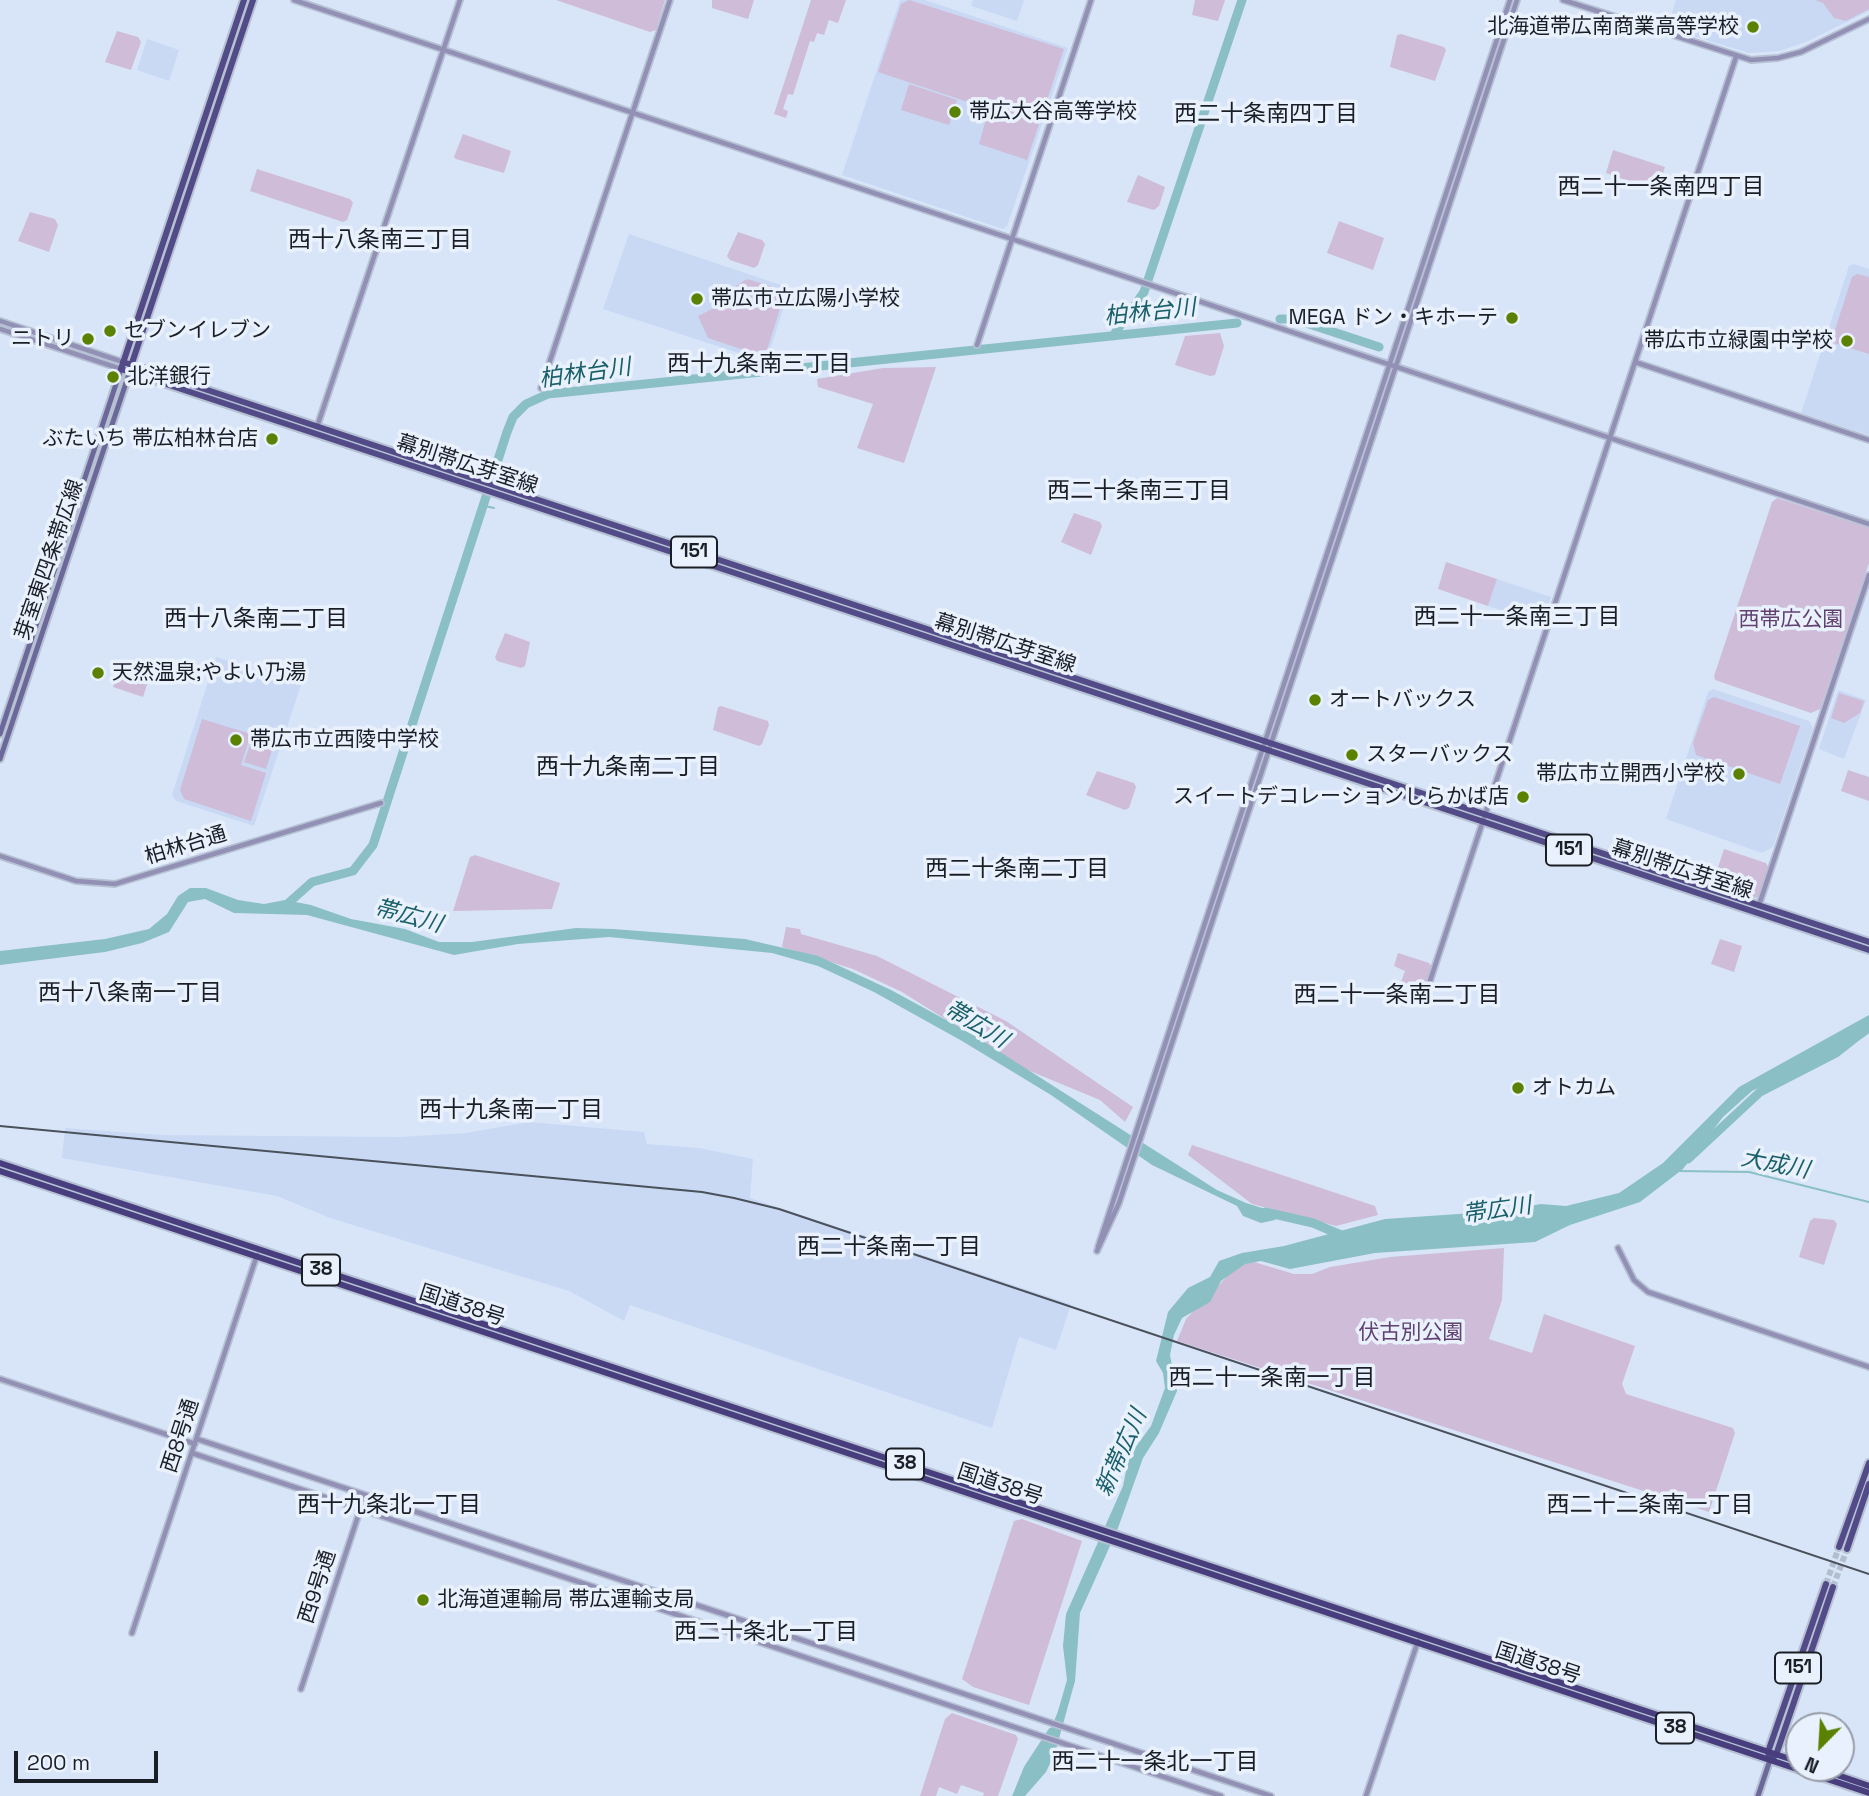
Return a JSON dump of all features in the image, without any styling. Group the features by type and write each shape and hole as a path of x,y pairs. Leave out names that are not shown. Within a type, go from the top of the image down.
{"highway":[{"name":"国道38号","path":"0,1163 1869,1793"},
{"name":"国道38号","path":"0,1171 258,1252"},
{"name":"国道38号","path":"1418,1639 1785,1758"}],"main road":[{"path":"122,365 244,0"},
{"path":"131,368 253,0"},
{"name":"幕別帯広芽室線","path":"122,365 1484,818 1869,950"},
{"name":"芽室東四条帯広線","path":"0,734 122,365"},
{"name":"芽室東四条帯広線","path":"0,759 131,368"},
{"name":"幕別帯広芽室線","path":"1484,818 1869,942"},
{"path":"1869,1463 1843,1548 1869,1484"},
{"name":"151","path":"1768,1752 1830,1586 1776,1755"},
{"path":"1768,1752 1770,1760"},
{"path":"1758,1796 1770,1760 1776,1755"}],"street":[{"path":"294,0 1869,524"},
{"path":"317,430 460,0"},
{"path":"541,388 670,0"},
{"path":"976,345 1091,0"},
{"path":"1510,0 1389,365 1266,746 1119,1203 1097,1251 1134,1130 1266,746 1396,367 1517,0"},
{"path":"1563,0 1737,57 1765,60 1790,56 1869,19"},
{"path":"1424,999 1737,57"},
{"path":"0,321 122,365"},
{"path":"0,328 122,365"},
{"path":"1635,362 1869,440"},
{"path":"1759,905 1869,575"},
{"name":"柏林台通","path":"0,856 76,881 115,884 381,803"},
{"path":"1111,1200 1119,1203"},
{"path":"1618,1248 1634,1280 1648,1292 1869,1367"},
{"name":"西8号通","path":"132,1633 258,1252"},
{"path":"0,1379 365,1494 1271,1796"},
{"path":"192,1453 1221,1796"},
{"name":"西9号通","path":"301,1689 365,1494"},
{"path":"1366,1796 1418,1639"}],"shaded area":[{"name":"帯広大谷高等学校","path":"900,0 925,0 1068,48 1007,226 1003,229 842,175"},
{"path":"973,0 1024,0 1017,21 971,6"},
{"name":"北海道帯広南商業高等学校","path":"1676,0 1869,0 1869,11 1806,42 1779,51 1749,53 1670,29 1668,25"},
{"path":"147,39 179,50 169,81 137,70"},
{"name":"帯広市立広陽小学校","path":"629,234 790,288 769,353 748,356 603,309"},
{"name":"帯広市立緑園中学校","path":"1854,264 1869,269 1869,435 1801,413 1849,266"},
{"path":"1497,579 1551,597 1543,624 1488,606"},
{"name":"帯広市立西陵中学校","path":"216,657 301,685 254,826 176,801 172,795"},
{"name":"帯広市立開西小学校","path":"1713,689 1809,721 1813,728 1773,847 1762,853 1666,819 1708,692"},
{"path":"1838,690 1866,700 1844,759 1819,749"},
{"path":"190,888 206,888 238,900 264,904 285,900 311,905 351,919 405,929 439,942 472,942 576,928 613,929 745,939 818,956 891,990 970,1033 1217,1190 1278,1213 1275,1220 1261,1223 1243,1216 1237,1206 1152,1165 1051,1095 962,1041 874,992 818,966 772,953 609,937 518,944 454,955 307,915 234,913 205,899 188,902 169,932 142,943 105,952 0,965 0,951 105,939 149,929 167,914 178,896"},
{"path":"1869,1015 1869,1033 1864,1037 1752,1091 1723,1117 1683,1169 1640,1202 1570,1225 1535,1242 1375,1253 1290,1269 1261,1261 1245,1264 1221,1281 1210,1302 1182,1318 1174,1335 1170,1355 1177,1391 1159,1433 1143,1458 1118,1528 1080,1613 1075,1681 1055,1753 1046,1772 1025,1796 1012,1796 1042,1753 1058,1711 1067,1680 1063,1646 1066,1614 1123,1486 1129,1456 1151,1426 1165,1388 1163,1373 1156,1361 1168,1312 1188,1288 1210,1277 1219,1261 1242,1253 1284,1246 1385,1219 1502,1211 1541,1204 1566,1206 1619,1193 1663,1163 1739,1087"},
{"path":"529,1122 644,1132 647,1144 699,1148 753,1159 750,1198 1071,1304 1056,1350 1019,1337 992,1428 630,1305 624,1321 569,1291 330,1218 277,1196 62,1158 65,1128 160,1135 399,1137 466,1133"}],"green space":[{"path":"556,0 665,0 656,30 650,32"},
{"path":"712,0 754,0 748,19 712,8"},
{"path":"811,0 846,0 838,23 829,20 824,35 817,33 814,42 810,41 793,95 788,94 783,109 788,111 786,118 774,114"},
{"path":"909,0 1064,49 1027,160 979,144 989,109 878,72 901,4"},
{"path":"1195,0 1225,0 1218,21 1192,15"},
{"path":"1815,0 1869,0 1869,9 1846,21 1834,18 1823,3"},
{"path":"117,31 138,37 141,42 131,70 105,62"},
{"path":"1397,35 1444,47 1446,50 1435,81 1390,67"},
{"path":"909,84 957,100 949,125 901,110"},
{"path":"463,134 511,151 504,173 456,159 454,157"},
{"path":"1613,150 1665,167 1657,191 1606,173"},
{"path":"257,169 350,199 353,203 347,220 343,222 250,191"},
{"path":"1138,175 1165,187 1159,206 1154,210 1127,202"},
{"path":"30,212 55,219 58,225 49,252 18,241"},
{"path":"1339,221 1384,238 1373,270 1327,253"},
{"path":"738,232 762,240 765,244 758,265 754,268 730,260 727,256"},
{"path":"1857,274 1869,277 1869,354 1831,342 1852,277"},
{"path":"747,279 777,288 784,296 767,350 750,352 708,338 698,316 724,303 728,291"},
{"path":"1220,333 1224,346 1215,375 1210,376 1175,365 1185,336"},
{"path":"936,367 904,463 857,448 873,404 818,387 817,379 883,368"},
{"name":"西帯広公園","path":"1777,498 1869,528 1869,563 1820,709 1811,713 1715,680 1714,676 1772,502"},
{"path":"1074,513 1100,522 1102,526 1091,555 1061,542"},
{"path":"1446,562 1497,579 1488,606 1438,589"},
{"path":"505,633 530,642 525,666 521,668 497,661 495,657"},
{"path":"121,662 151,672 143,697 113,687"},
{"path":"1839,693 1864,701 1860,713 1844,723 1831,718"},
{"path":"1714,697 1800,726 1780,784 1696,755 1693,743 1708,700"},
{"path":"718,707 768,721 762,744 759,746 713,730"},
{"path":"202,719 251,734 241,765 266,773 251,821 184,799 180,790"},
{"path":"253,737 274,744 266,769 244,762"},
{"path":"1848,770 1869,777 1869,801 1841,791"},
{"path":"1097,771 1134,783 1136,787 1129,808 1125,810 1086,795"},
{"path":"1724,849 1766,863 1768,867 1758,897 1752,899 1712,886"},
{"path":"475,855 560,883 552,909 453,911 470,857"},
{"path":"786,927 800,929 801,934 877,956 1006,1021 1133,1107 1125,1122 1100,1100 1025,1069 902,992 853,969 782,947"},
{"path":"1720,939 1742,946 1734,972 1711,964"},
{"path":"1398,953 1429,963 1432,967 1424,989 1401,982 1405,971 1394,966"},
{"path":"1192,1145 1375,1206 1378,1215 1336,1226 1252,1204 1188,1155"},
{"path":"1814,1218 1834,1220 1837,1224 1824,1265 1799,1257 1810,1221"},
{"name":"伏古別公園","path":"1504,1248 1502,1300 1489,1339 1532,1353 1544,1314 1635,1346 1622,1384 1626,1394 1733,1428 1735,1433 1709,1512 1177,1341 1186,1319 1244,1259 1294,1274 1312,1274 1330,1267 1390,1257"},
{"path":"1022,1519 1082,1541 1029,1705 973,1687 962,1679 1014,1521"},
{"path":"952,1713 1016,1735 1018,1739 998,1796 983,1796 984,1793 961,1785 957,1794 939,1787 936,1796 920,1796 945,1719"}],"waterway":[{"path":"1113,336 1144,292 1242,0"},
{"name":"柏林台川","path":"1280,319 1294,319 1379,347"},
{"name":"柏林台川","path":"285,906 312,882 353,871 373,845 507,432 513,417 526,404 548,394 1237,323"},
{"path":"485,506 494,508"},
{"name":"帯広川","path":"1688,1159 1760,1092 1836,1053 1869,1027"},
{"name":"大成川","path":"1678,1171 1749,1172 1869,1202"},
{"name":"帯広川","path":"1265,1212 1313,1223 1348,1238"},
{"name":"新帯広川","path":"1017,1796 1028,1769 1052,1732"}],"tunnel":[{"path":"1826,1584 1839,1547"},
{"path":"1833,1587 1847,1549"}],"railway":[{"path":"0,1126 702,1192 734,1198 779,1209 1869,1574"}],"place":[{"name":"北海道帯広南商業高等学校","path":"1753,27"},
{"name":"帯広大谷高等学校","path":"955,112"},
{"name":"帯広市立広陽小学校","path":"697,299"},
{"name":"MEGA ドン・キホーテ","path":"1512,318"},
{"name":"セブンイレブン","path":"110,331"},
{"name":"ニトリ","path":"88,339"},
{"name":"帯広市立緑園中学校","path":"1847,341"},
{"name":"北洋銀行","path":"113,377"},
{"name":"ぶたいち 帯広柏林台店","path":"272,439"},
{"name":"天然温泉;やよい乃湯","path":"98,673"},
{"name":"オートバックス","path":"1315,700"},
{"name":"帯広市立西陵中学校","path":"236,740"},
{"name":"スターバックス","path":"1352,755"},
{"name":"帯広市立開西小学校","path":"1739,774"},
{"name":"スイートデコレーションしらかば店","path":"1523,797"},
{"name":"オトカム","path":"1518,1088"},
{"name":"北海道運輸局 帯広運輸支局","path":"423,1600"}],"district":[{"name":"西二十条南四丁目","path":"1266,115"},
{"name":"西二十一条南四丁目","path":"1661,188"},
{"name":"西十八条南三丁目","path":"380,241"},
{"name":"西十九条南三丁目","path":"759,365"},
{"name":"西二十条南三丁目","path":"1139,492"},
{"name":"西二十一条南三丁目","path":"1517,618"},
{"name":"西十八条南二丁目","path":"256,620"},
{"name":"西十九条南二丁目","path":"628,768"},
{"name":"西二十条南二丁目","path":"1017,870"},
{"name":"西十八条南一丁目","path":"130,994"},
{"name":"西二十一条南二丁目","path":"1397,996"},
{"name":"西十九条南一丁目","path":"511,1111"},
{"name":"西二十条南一丁目","path":"889,1248"},
{"name":"西二十一条南一丁目","path":"1272,1379"},
{"name":"西十九条北一丁目","path":"389,1506"},
{"name":"西二十二条南一丁目","path":"1650,1506"},
{"name":"西二十条北一丁目","path":"766,1633"},
{"name":"西二十一条北一丁目","path":"1155,1763"}]}
